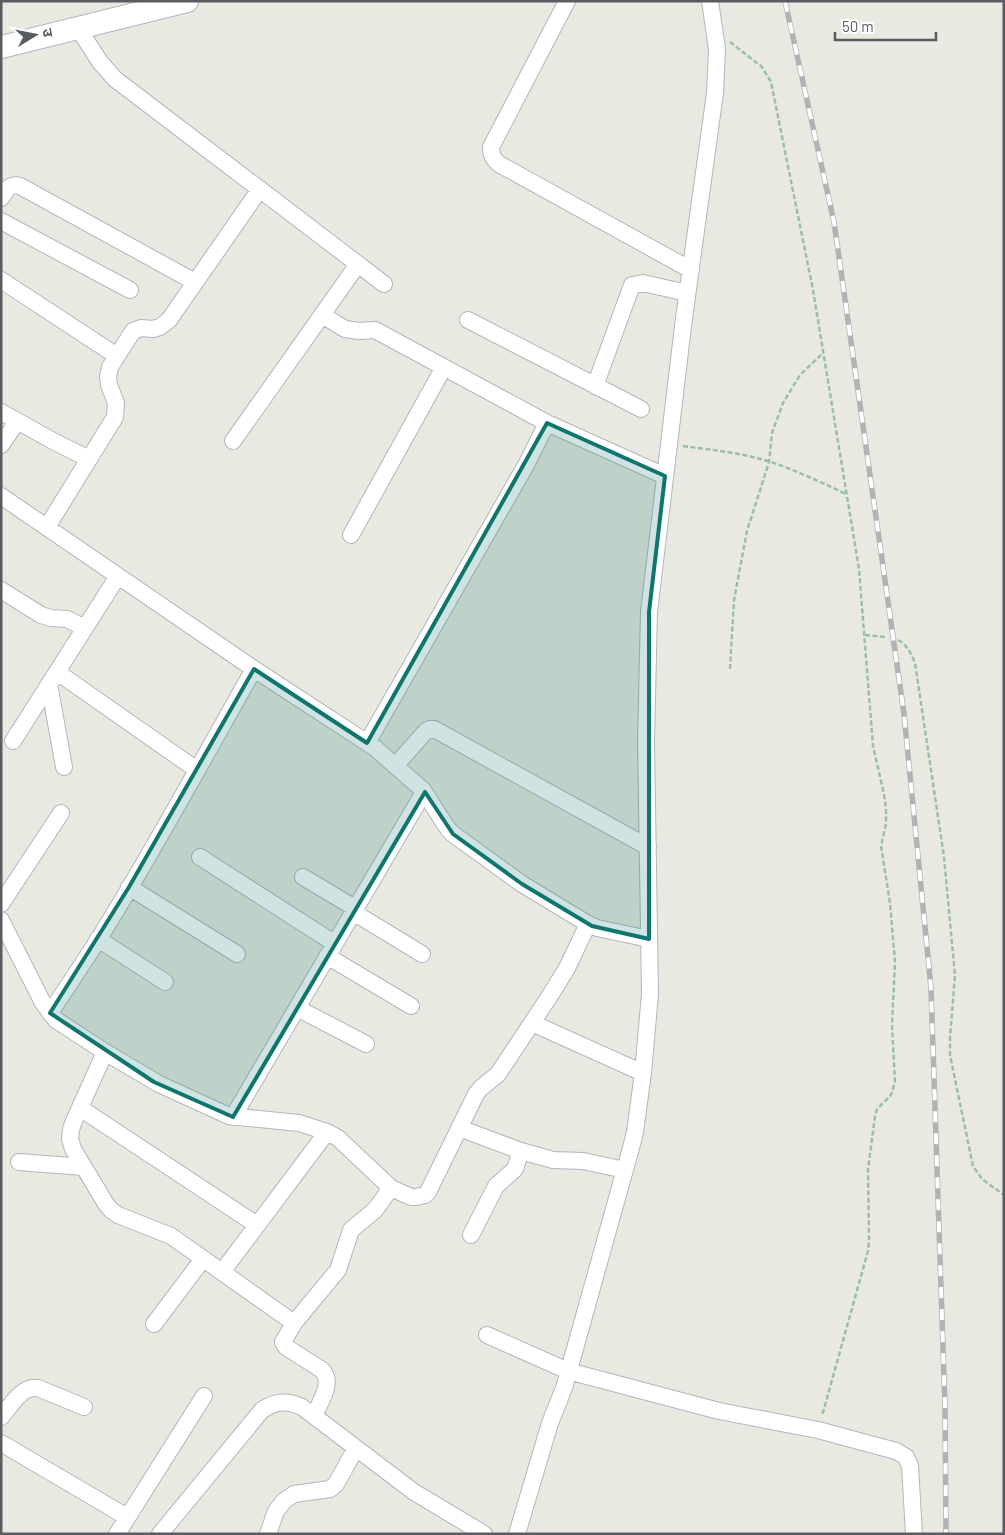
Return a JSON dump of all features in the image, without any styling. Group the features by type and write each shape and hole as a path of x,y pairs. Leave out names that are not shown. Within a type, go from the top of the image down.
{"main road":[{"path":"1,47 187,1"}],"street":[{"path":"567,1 491,147 493,159 498,164 691,270"},
{"path":"517,1534 568,1370 625,1170 635,1132 643,1073 650,994 646,741 649,612 715,92 717,49 710,1"},
{"path":"78,28 100,62 115,79 384,284"},
{"path":"1,198 9,186 20,186 195,282"},
{"path":"47,527 115,417 116,403 108,377 110,367 133,331 141,328 152,329 160,327 169,320 260,189"},
{"path":"1,221 130,290"},
{"path":"233,441 358,264"},
{"path":"1,280 117,356"},
{"path":"595,386 632,285 643,283 688,293"},
{"path":"322,315 345,329 359,331 375,330 547,423 665,476"},
{"path":"468,320 641,410"},
{"path":"351,535 444,367"},
{"path":"1,412 90,459"},
{"path":"1,444 17,422"},
{"path":"367,743 526,465 547,423"},
{"path":"3,501 47,527 367,743 424,792 448,829 522,884 597,928 649,939"},
{"path":"13,741 118,576"},
{"path":"1,590 41,615 67,619 85,628"},
{"path":"50,1013 129,887 254,668"},
{"path":"53,678 64,767"},
{"path":"53,678 197,770"},
{"path":"395,766 426,731 434,729 648,847"},
{"path":"233,1117 424,792"},
{"path":"1,904 61,813"},
{"path":"200,857 411,1006"},
{"path":"303,877 422,954"},
{"path":"129,887 237,954"},
{"path":"1,920 43,1004 56,1020 159,1084 233,1117 299,1123 327,1132 338,1138 391,1188 416,1197 425,1195 428,1192 476,1094 498,1074 532,1024 559,982 588,924"},
{"path":"98,939 165,982"},
{"path":"297,1008 366,1044"},
{"path":"532,1024 643,1073"},
{"path":"105,1052 71,1129 70,1139 72,1149 106,1204 118,1215 171,1236 294,1323"},
{"path":"80,1108 257,1225"},
{"path":"460,1128 521,1151 559,1161 583,1160 625,1170"},
{"path":"222,1272 327,1132"},
{"path":"471,1235 496,1186 515,1169 521,1151"},
{"path":"19,1162 83,1167"},
{"path":"314,1416 328,1383 327,1378 322,1370 284,1345 283,1339 338,1270 351,1230 375,1210 391,1188"},
{"path":"154,1324 203,1259"},
{"path":"487,1335 568,1370 719,1411 818,1430 896,1451 906,1457 910,1466 914,1534"},
{"path":"1,1418 23,1391 33,1387 84,1407"},
{"path":"117,1534 204,1396"},
{"path":"160,1534 262,1410 271,1404 282,1402 292,1402 302,1407 414,1492 484,1534"},
{"path":"1,1443 127,1517"},
{"path":"268,1534 276,1511 284,1501 294,1494 330,1489 336,1484 356,1448"}],"path":[{"path":"715,31 762,67 771,82 813,290 859,569 873,746 886,809 886,824 882,846 890,903 895,962 892,1025 895,1082 891,1095 877,1109 875,1116 868,1170 869,1240 867,1256 818,1430"},
{"path":"730,669 734,600 747,531 769,462 772,433 783,403 800,376 823,353"},
{"path":"669,445 720,450 769,462 808,476 846,494"},
{"path":"865,635 885,637"},
{"path":"898,640 904,643 910,651 915,663 944,858 955,974 950,1055 973,1166 982,1179 1004,1195"}],"highlighted area":[{"path":"547,423 665,476 649,612 649,939 592,926 522,884 453,834 425,792 233,1117 154,1082 50,1013 129,887 254,669 367,743"}],"railway":[{"path":"785,1 834,222 904,714 931,988 945,1407 946,1534"}]}
